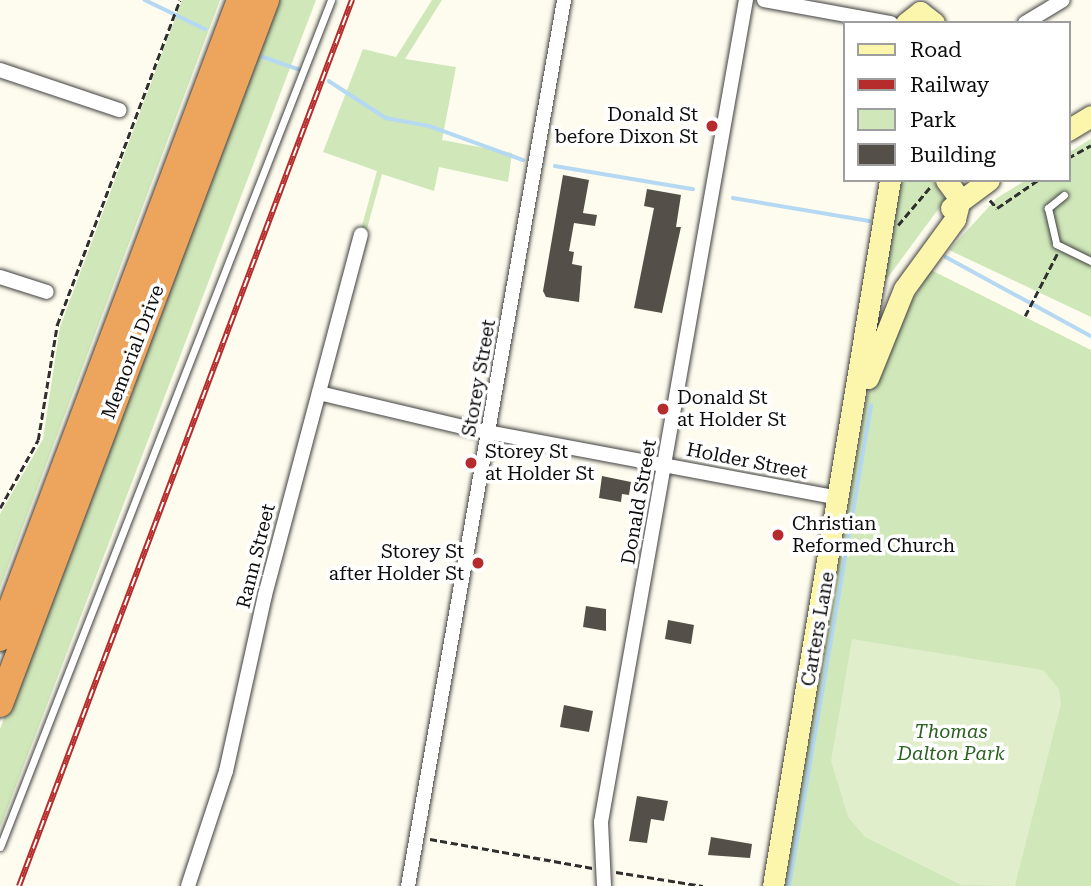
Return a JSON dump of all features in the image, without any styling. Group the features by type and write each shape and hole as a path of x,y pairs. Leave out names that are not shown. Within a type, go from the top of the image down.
{"highway":[{"name":"Memorial Drive","path":"0,638 240,0"},
{"name":"Memorial Drive","path":"0,704 265,0"}],"main road":[{"path":"1070,130 1091,116"},
{"name":"Carters Lane","path":"773,886 852,432 858,371 890,182"},
{"path":"852,432 888,324 914,273 955,219 960,199 947,182"},
{"name":"Carters Lane","path":"858,371 877,325 915,251 960,199 984,183"}],"street":[{"name":"Storey Street","path":"408,886 490,433 564,0"},
{"name":"Donald Street","path":"604,886 607,870 601,822 746,0"},
{"path":"764,0 880,21"},
{"path":"1028,21 1063,0"},
{"path":"0,70 119,110"},
{"name":"Rann Street","path":"188,886 226,771 319,393 361,235"},
{"path":"0,277 47,292"},
{"name":"Holder Street","path":"319,393 490,433 840,498"}],"lane":[{"path":"0,846 331,0"},
{"path":"1064,195 1048,208 1056,244 1091,261"}],"path":[{"path":"0,508 38,440 57,325 180,0"},
{"path":"1070,157 1091,145"},
{"path":"883,223 907,222 934,182"},
{"path":"984,183 996,208 1035,182"},
{"path":"1025,316 1061,247"},
{"path":"416,836 703,886"}],"green space":[{"path":"182,0 220,0 0,588 0,514 43,439 60,327"},
{"path":"271,0 316,0 0,828 0,729"},
{"path":"432,0 442,0 405,59 456,67 442,140 512,153 508,182 439,167 434,191 382,174 365,236 360,233 377,171 323,152 363,49 396,57"},
{"path":"1091,139 1091,317 949,250 997,198 1023,182 1070,182 1070,152"},
{"path":"897,182 934,182 945,200 883,284"},
{"name":"Thomas Dalton Park","path":"931,270 1091,350 1091,886 785,886 867,396 886,343"},
{"path":"852,639 1043,670 1059,689 1061,704 1015,886 961,885 865,837 848,817 831,761"}],"building":[{"path":"563,175 589,180 583,213 597,215 595,226 574,223 569,251 574,252 572,264 582,266 579,302 546,297 543,291"},
{"path":"647,189 681,195 676,227 681,227 662,313 634,308 654,208 644,206"},
{"path":"602,476 631,482 629,495 622,494 621,502 599,498"},
{"path":"586,606 606,609 606,631 583,627"},
{"path":"668,620 694,625 691,644 665,639"},
{"path":"564,705 593,711 589,732 560,727"},
{"path":"637,796 668,801 664,821 651,819 647,843 629,841"},
{"path":"711,837 752,844 750,858 708,855"}],"waterway":[{"path":"145,0 205,29"},
{"path":"263,57 300,70"},
{"path":"329,81 386,118 429,126 523,160"},
{"path":"555,166 693,189"},
{"path":"733,198 869,221"},
{"path":"946,257 1091,336"},
{"path":"789,886 871,406"}],"railway":[{"path":"19,886 352,0"}],"place":[{"name":"Donald St before Dixon St","path":"712,126"},
{"name":"Donald St at Holder St","path":"663,409"},
{"name":"Storey St at Holder St","path":"471,463"},
{"name":"Christian Reformed Church","path":"778,535"},
{"name":"Storey St after Holder St","path":"478,563"}]}
